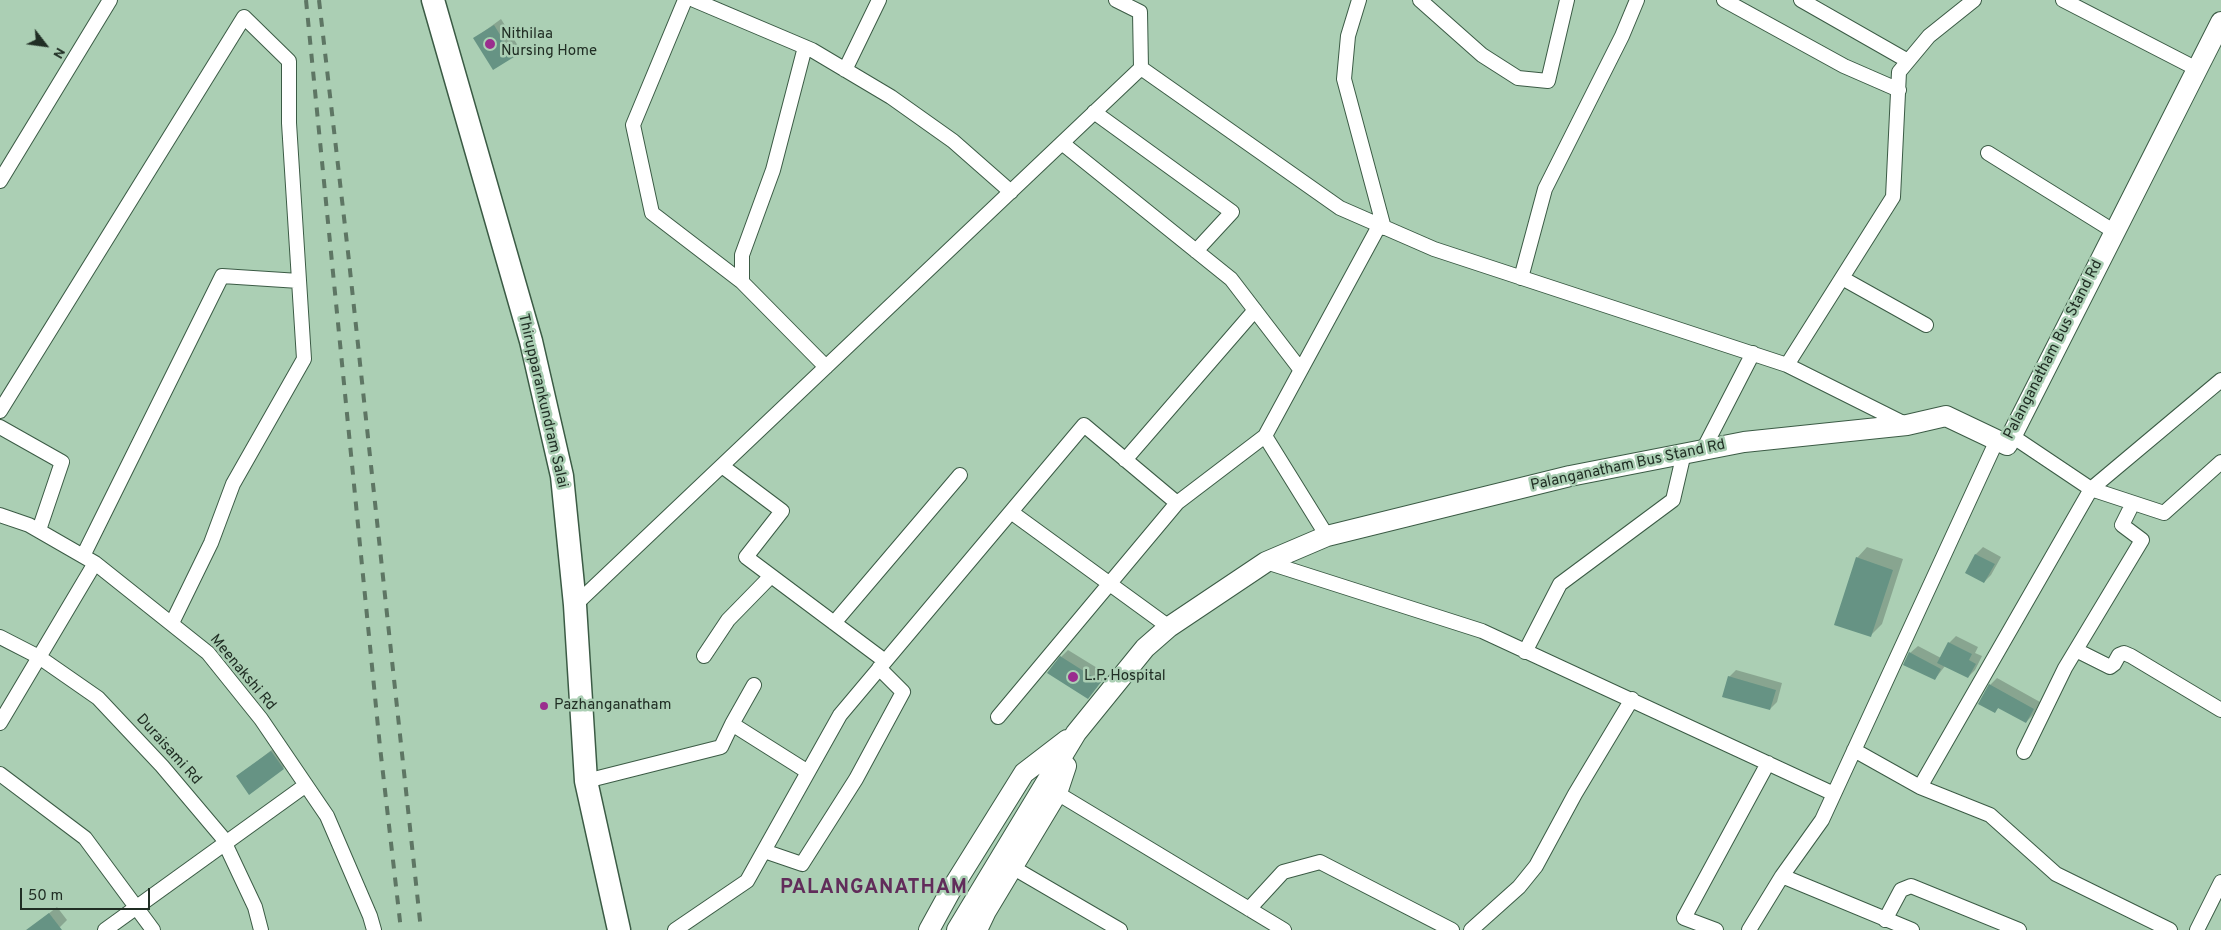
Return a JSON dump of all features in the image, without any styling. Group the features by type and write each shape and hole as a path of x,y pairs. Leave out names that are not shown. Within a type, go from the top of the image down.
{"main road":[{"name":"Thirupparankundram Salai","path":"433,0 531,341 562,476 575,605 586,782 619,930"}],"street":[{"path":"0,182 110,0"},
{"path":"685,0 633,125 652,213 742,282 826,367"},
{"path":"694,0 805,47 891,97 953,141 1011,192"},
{"path":"845,70 878,0"},
{"path":"575,605 1141,68 1140,12 1116,0"},
{"path":"998,717 1176,503 1265,436 1300,369 1382,227 1344,79 1348,36 1359,0"},
{"path":"1420,0 1489,60 1518,78 1548,81 1567,0"},
{"path":"1521,278 1545,189 1622,36 1637,0"},
{"path":"1724,0 1844,66 1899,90"},
{"path":"1801,0 1908,61"},
{"path":"1953,0 1970,4"},
{"path":"2063,0 2197,69"},
{"path":"1787,365 1893,197 1900,72 1929,36 1970,4"},
{"path":"0,411 244,16 289,61 289,123 304,359 233,484 211,543 172,623"},
{"name":"Palanganatham Bus Stand Rd","path":"957,930 1076,733 1145,648 1169,627 1266,562 1327,536 1570,476 1744,442 1907,425 1946,416 2004,438 2115,232 2221,22"},
{"path":"742,282 742,255 773,170 805,47"},
{"path":"1141,68 1340,208 1434,249 1787,365 1907,425"},
{"path":"1094,112 1232,212 1196,252"},
{"path":"1062,143 1231,279 1300,369"},
{"path":"1988,152 2115,232"},
{"path":"83,556 222,276 299,282"},
{"path":"1842,278 1926,325"},
{"path":"1125,460 1255,310"},
{"path":"1525,652 1560,584 1673,500 1694,452 1753,353"},
{"path":"1920,787 2091,490 2221,380"},
{"path":"674,930 747,881 840,715 1084,425 1176,503"},
{"path":"0,427 62,462 39,530"},
{"path":"1265,436 1327,536"},
{"path":"1749,930 1782,876 1822,820 2004,438 2091,490 2164,513 2221,462"},
{"path":"722,466 782,512 746,557 834,623 882,664 902,692 856,779 802,864 764,851"},
{"path":"834,623 960,475"},
{"path":"2024,752 2076,650 2142,540 2122,525 2133,503"},
{"path":"1011,512 1169,627"},
{"name":"Meenakshi Rd","path":"0,515 39,530 95,563 208,653 261,719 327,816 370,916 374,930"},
{"path":"1266,562 1482,631 1834,794"},
{"path":"0,723 95,563"},
{"path":"704,656 728,620 771,576"},
{"name":"Duraisami Rd","path":"0,637 39,657 98,698 162,766 222,837 255,907 262,930"},
{"path":"2076,650 2110,667 2119,655 2124,653 2221,710"},
{"path":"586,782 721,747 754,685"},
{"path":"1471,930 1519,887 1536,866 1575,794 1632,699"},
{"path":"732,724 808,772"},
{"path":"977,930 1012,867 1057,793 1076,733"},
{"path":"929,930 950,890 1024,773 1076,733"},
{"path":"1854,750 1920,787 1990,815 2056,874 2170,930"},
{"path":"1716,930 1684,918 1768,763"},
{"path":"0,774 85,838 153,930"},
{"path":"105,930 137,909 306,785"},
{"path":"1057,793 1284,930"},
{"path":"1249,909 1283,872 1320,862 1452,930"},
{"path":"1012,867 1120,930"},
{"path":"1782,876 1912,930"},
{"path":"2197,930 2221,882"},
{"path":"1886,920 1901,890 1911,886 2019,930"}],"building":[{"path":"494,25 514,57 493,70 473,38"},
{"path":"1975,554 1995,564 1984,583 1965,573"},
{"path":"1856,557 1893,570 1871,637 1834,625"},
{"path":"1948,642 1972,654 1969,660 1976,664 1968,678 1937,663"},
{"path":"1909,652 1941,669 1935,680 1903,665"},
{"path":"1060,656 1101,682 1088,699 1047,673"},
{"path":"1728,676 1776,690 1770,710 1722,697"},
{"path":"1989,684 2034,709 2026,723 1998,708 1995,713 1978,704"},
{"path":"271,751 284,769 249,795 236,776"},
{"path":"49,913 62,930 26,930"}],"railway":[{"path":"306,0 380,747 401,930"},
{"path":"319,0 421,930"}],"place":[{"name":"Nithilaa Nursing Home","path":"490,44"},
{"name":"L.P. Hospital","path":"1073,677"},
{"name":"Pazhanganatham","path":"544,706"}],"district":[{"name":"PALANGANATHAM","path":"874,889"}]}
